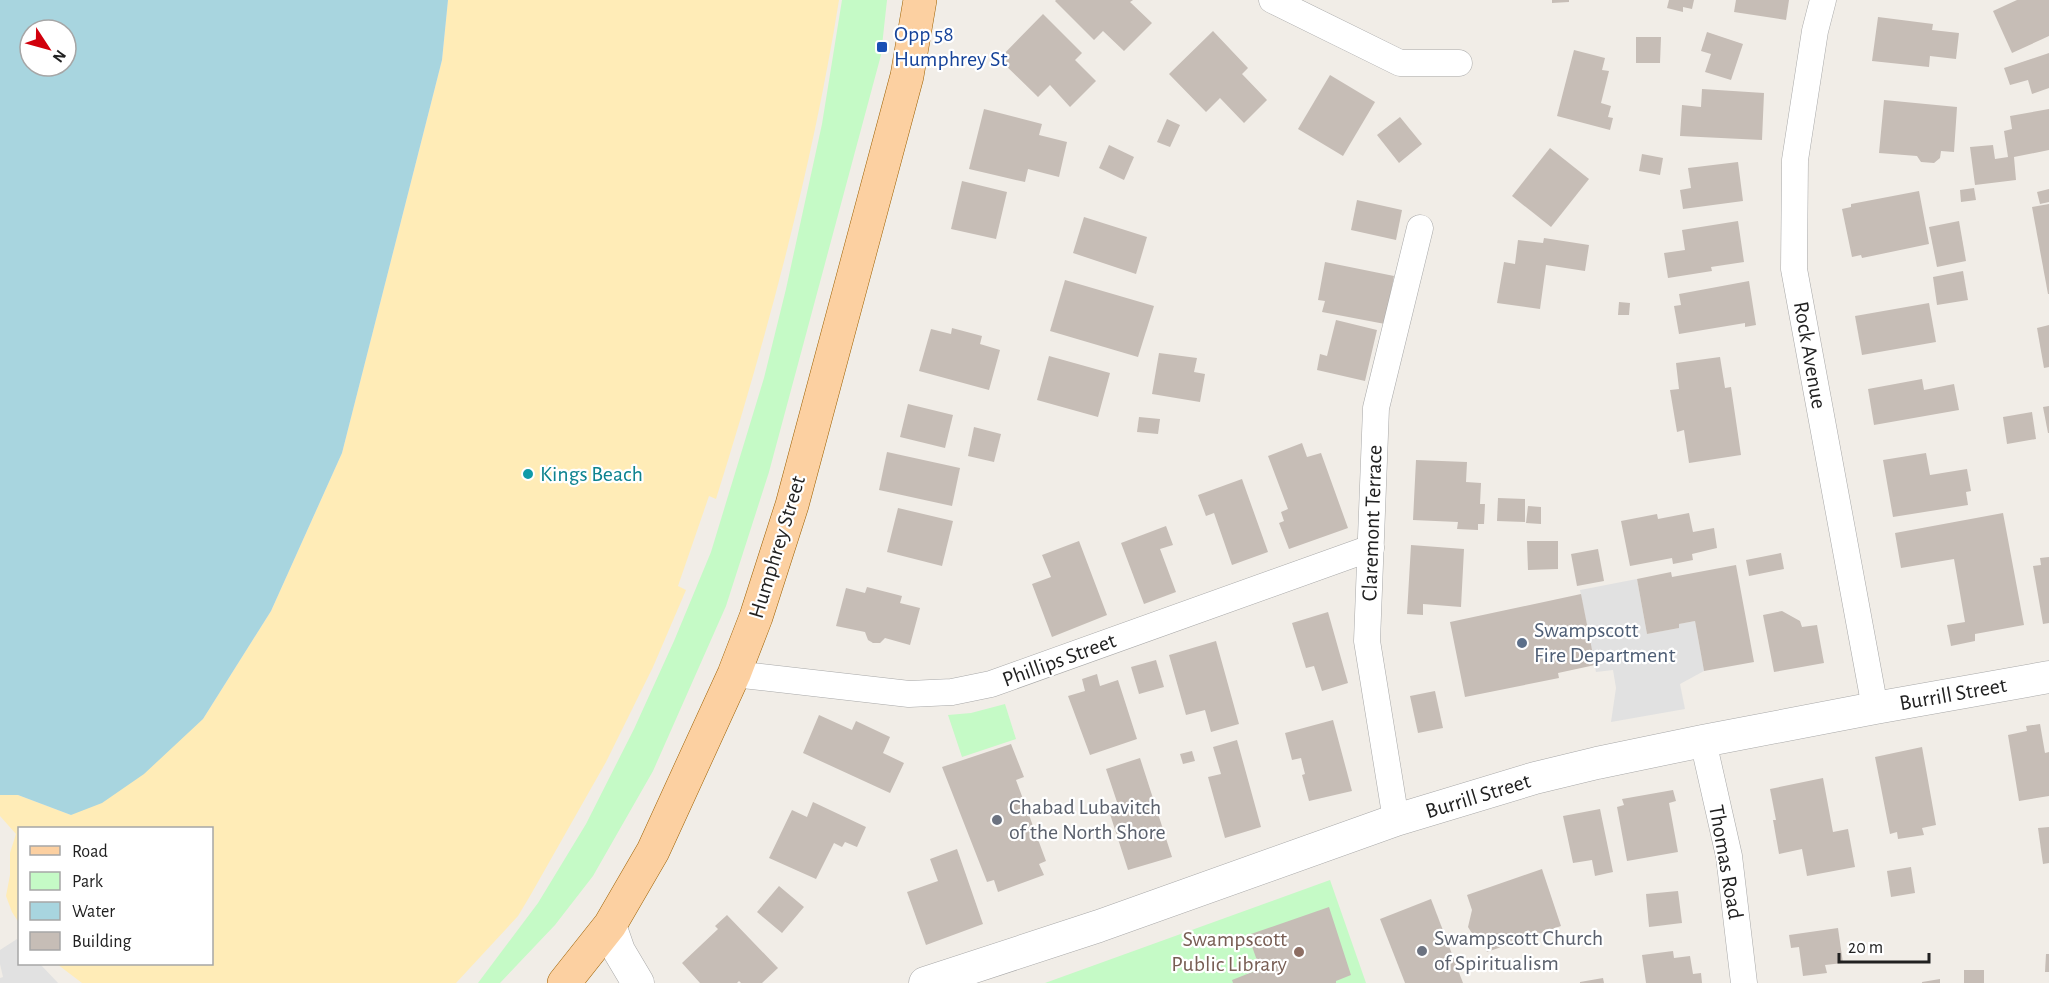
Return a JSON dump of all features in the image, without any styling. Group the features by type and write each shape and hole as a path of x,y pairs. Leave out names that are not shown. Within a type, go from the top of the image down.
{"main road":[{"name":"Humphrey Street","path":"908,76 920,0"},
{"name":"Humphrey Street","path":"564,983 610,925 653,851 734,674 775,562 908,76 935,0"}],"street":[{"path":"1272,0 1400,63 1459,63"},
{"name":"Rock Avenue","path":"1823,0 1815,31 1795,160 1794,269 1875,708"},
{"name":"Claremont Terrace","path":"1396,820 1367,641 1376,408 1420,228"},
{"name":"Phillips Street","path":"734,674 909,694 952,692 991,684 1371,548"},
{"name":"Burrill Street","path":"925,983 1089,929 1396,820 1535,778 1703,741 2049,677"},
{"name":"Thomas Road","path":"1703,741 1729,856 1744,983"},
{"path":"610,925 619,951 638,983"}],"sand":[{"name":"Kings Beach","path":"448,0 839,0 816,126 770,314 716,499 709,496 678,586 686,590 653,667 606,762 530,896 518,916 456,983 82,983 58,965 213,965 213,827 18,827 18,921 6,896 10,875 10,853 16,834 0,816 0,795 18,795 71,815 203,719 271,611 342,453 442,60"}],"green space":[{"path":"842,0 887,0 881,55 769,472 726,606 653,771 593,876 555,925 500,983 478,983 538,903 586,824 634,729 711,552 764,378 786,289 822,124"},
{"path":"1005,704 1016,739 962,757 948,715 971,713"},
{"path":"1330,880 1366,983 1045,983"}],"shaded area":[{"path":"1637,579 1647,634 1679,628 1679,624 1695,621 1704,671 1680,684 1685,709 1611,722 1616,688 1613,670 1596,672 1580,590"},
{"path":"17,939 18,965 41,965 58,983 0,983 0,978 3,977 0,950"}],"water":[{"path":"0,0 448,0 442,60 342,453 271,611 203,719 144,774 102,803 71,815 18,795 0,795"}],"building":[{"path":"1056,0 1133,0 1130,2 1152,23 1124,51 1103,31 1094,40"},
{"path":"1552,0 1569,0 1569,2 1552,3"},
{"path":"1669,0 1694,0 1692,9 1683,7 1683,12 1667,8"},
{"path":"1736,0 1789,0 1786,20 1734,12"},
{"path":"2017,0 2049,0 2049,36 2012,53 1993,11"},
{"path":"1043,14 1082,53 1075,60 1096,81 1070,107 1050,85 1038,97 999,59"},
{"path":"1878,17 1933,24 1932,30 1959,33 1956,59 1930,56 1929,67 1872,61"},
{"path":"1213,31 1248,68 1242,74 1267,100 1244,123 1220,98 1206,112 1169,74"},
{"path":"1707,32 1743,44 1731,80 1705,72 1711,54 1701,51"},
{"path":"1636,37 1661,37 1660,63 1636,63"},
{"path":"1574,50 1605,58 1602,70 1609,71 1601,103 1611,106 1608,117 1613,118 1610,130 1557,116"},
{"path":"2049,53 2049,88 2032,94 2028,80 2010,85 2004,68"},
{"path":"1330,75 1375,102 1343,156 1298,129"},
{"path":"1702,89 1764,93 1762,140 1680,136 1682,105 1701,107"},
{"path":"1884,100 1957,107 1954,152 1941,151 1940,158 1934,163 1921,162 1917,156 1879,153"},
{"path":"984,109 1042,124 1039,135 1067,142 1059,177 1028,169 1025,182 969,169"},
{"path":"2049,109 2049,150 2014,157 2016,180 1975,185 1970,147 1993,145 1995,159 2008,157 2004,131 2012,129 2010,116"},
{"path":"1400,117 1422,144 1399,163 1377,135"},
{"path":"1167,119 1180,125 1170,147 1157,142"},
{"path":"1109,145 1134,157 1124,180 1099,168"},
{"path":"1550,148 1589,179 1551,227 1512,196"},
{"path":"1642,154 1663,158 1660,175 1639,171"},
{"path":"1738,162 1743,201 1683,209 1680,190 1691,188 1688,168"},
{"path":"962,181 1007,192 996,239 951,229"},
{"path":"1974,188 1976,200 1961,202 1960,190"},
{"path":"2049,189 2049,202 2040,204 2037,192"},
{"path":"1919,191 1929,244 1862,258 1861,255 1852,257 1842,209 1851,207 1851,204"},
{"path":"1357,200 1402,210 1396,240 1351,230"},
{"path":"2049,204 2049,294 2048,294 2032,207"},
{"path":"1084,217 1147,237 1136,274 1073,253"},
{"path":"1738,221 1744,262 1711,267 1712,271 1668,278 1664,253 1685,250 1682,230"},
{"path":"1959,221 1966,261 1937,267 1929,227"},
{"path":"1544,238 1589,245 1585,271 1546,265 1540,309 1497,303 1504,262 1515,264 1518,240 1543,243"},
{"path":"1325,262 1394,276 1385,324 1322,312 1325,301 1318,300"},
{"path":"1963,271 1968,300 1937,305 1933,277"},
{"path":"1065,280 1154,306 1138,357 1050,331"},
{"path":"1749,281 1756,325 1745,327 1745,323 1679,334 1674,306 1681,305 1679,294"},
{"path":"1619,302 1630,303 1629,315 1618,315"},
{"path":"1929,303 1936,342 1862,355 1855,316"},
{"path":"1336,320 1377,330 1365,381 1317,370 1320,354 1327,356"},
{"path":"2049,325 2049,367 2044,368 2037,328"},
{"path":"952,328 982,336 980,344 1000,350 989,390 919,371 931,329 951,334"},
{"path":"1159,353 1197,358 1194,372 1205,374 1200,402 1152,394"},
{"path":"1049,356 1110,373 1098,417 1037,400"},
{"path":"1720,357 1725,388 1731,387 1741,455 1689,463 1684,430 1677,432 1670,390 1679,389 1676,363"},
{"path":"1922,379 1924,390 1954,384 1959,410 1874,425 1868,389"},
{"path":"908,404 953,415 945,448 900,437"},
{"path":"2049,406 2049,433 2048,433 2043,407"},
{"path":"2032,412 2036,439 2007,444 2003,417"},
{"path":"1139,417 1160,419 1158,434 1137,432"},
{"path":"974,427 1001,434 994,462 968,456"},
{"path":"1302,443 1307,457 1321,453 1348,528 1289,549 1279,523 1284,521 1281,512 1288,509 1268,456"},
{"path":"887,452 960,468 952,506 879,490"},
{"path":"1926,453 1930,475 1967,469 1971,491 1966,492 1968,505 1893,517 1883,460"},
{"path":"1416,460 1467,462 1466,482 1481,483 1480,504 1485,504 1484,524 1478,524 1478,530 1457,529 1458,522 1413,520"},
{"path":"1242,479 1268,552 1232,565 1214,513 1206,516 1198,495"},
{"path":"1498,498 1525,499 1525,522 1497,521"},
{"path":"1528,506 1541,507 1541,524 1526,523"},
{"path":"898,508 953,521 942,566 887,552"},
{"path":"1689,513 1693,532 1714,528 1717,548 1692,554 1693,560 1673,564 1672,558 1630,566 1621,521 1657,514 1658,519"},
{"path":"2003,513 2024,625 1975,634 1975,641 1951,646 1947,625 1965,622 1954,559 1901,568 1895,533"},
{"path":"1166,526 1173,545 1160,549 1176,592 1144,604 1121,543"},
{"path":"1079,541 1107,615 1052,637 1032,584 1051,577 1042,555"},
{"path":"1527,541 1558,541 1558,569 1528,570"},
{"path":"1411,545 1464,549 1461,607 1423,604 1423,615 1407,614"},
{"path":"1598,549 1604,581 1577,586 1571,554"},
{"path":"1781,553 1784,569 1749,576 1746,560"},
{"path":"2049,557 2049,623 2043,624 2033,566 2041,565 2040,558"},
{"path":"1736,565 1754,662 1704,671 1695,621 1679,624 1679,628 1647,634 1637,579 1671,572 1672,577"},
{"path":"867,587 902,596 900,603 920,608 910,645 885,638 880,643 873,643 868,640 865,632 836,626 846,588 865,593"},
{"name":"Swampscott Fire Department","path":"1581,594 1595,665 1558,673 1559,678 1465,697 1450,622"},
{"path":"1782,611 1800,621 1802,627 1817,625 1824,663 1774,672 1763,615"},
{"path":"1328,612 1348,683 1322,691 1314,666 1306,668 1292,623"},
{"path":"1216,641 1239,724 1211,732 1205,710 1186,715 1169,655"},
{"path":"1156,660 1164,687 1139,694 1131,667"},
{"path":"1097,674 1100,686 1118,680 1137,739 1090,755 1068,696 1085,691 1082,679"},
{"path":"1435,691 1443,728 1418,733 1410,696"},
{"path":"819,715 852,730 856,721 890,737 883,753 904,763 890,793 803,753"},
{"path":"1333,720 1352,791 1309,801 1302,775 1305,774 1301,758 1292,760 1285,733"},
{"path":"2040,724 2045,753 2049,752 2049,796 2019,801 2008,735 2027,731 2026,726"},
{"path":"1237,740 1261,827 1225,838 1208,777 1221,774 1213,747"},
{"name":"Chabad Lubavitch of the North Shore","path":"1011,744 1024,777 1016,780 1046,861 1039,864 1044,875 998,892 994,880 987,882 942,767"},
{"path":"1922,747 1936,825 1922,828 1924,835 1898,839 1897,832 1890,834 1875,757"},
{"path":"1192,751 1195,761 1183,764 1180,754"},
{"path":"1140,758 1172,857 1128,870 1109,811 1119,808 1106,769"},
{"path":"1823,778 1833,832 1848,829 1855,867 1807,876 1802,849 1779,854 1770,789"},
{"path":"1673,790 1676,801 1669,803 1678,852 1627,861 1617,807 1624,805 1622,799"},
{"path":"813,802 866,827 857,847 845,842 842,847 834,843 816,879 769,858 792,810 807,817"},
{"path":"1600,809 1613,872 1595,876 1592,860 1573,863 1563,816"},
{"path":"2049,827 2049,863 2043,864 2038,828"},
{"path":"957,849 983,924 926,945 907,892 938,881 930,859"},
{"path":"1911,867 1915,893 1891,897 1887,871"},
{"path":"1542,869 1561,926 1487,952 1484,943 1476,940 1468,927 1472,910 1467,895"},
{"path":"779,886 804,907 782,933 757,912"},
{"path":"1678,891 1682,923 1649,927 1646,894"},
{"name":"Swampscott Church of Spiritualism","path":"1431,899 1463,983 1405,983 1380,919"},
{"name":"Swampscott Public Library","path":"1329,907 1351,975 1336,983 1233,983 1232,980 1260,969 1248,935"},
{"path":"727,915 778,968 762,983 741,983 739,981 737,983 700,983 682,963 718,929 715,926"},
{"path":"1838,928 1843,963 1825,965 1827,973 1803,976 1799,947 1791,948 1789,935"},
{"path":"1673,951 1674,958 1690,956 1693,974 1701,973 1702,983 1646,983 1642,955"},
{"path":"2046,954 2049,954 2049,972 2045,972"},
{"path":"1964,970 1984,970 1984,983 1964,983"},
{"path":"1603,978 1604,983 1580,983 1580,982"},
{"path":"1940,979 1940,983 1922,983 1922,982"}],"place":[{"name":"Opp 58 Humphrey St","path":"882,47"},
{"name":"Kings Beach","path":"528,474"},
{"name":"Swampscott Fire Department","path":"1522,643"},
{"name":"Chabad Lubavitch of the North Shore","path":"997,820"},
{"name":"Swampscott Church of Spiritualism","path":"1422,951"},
{"name":"Swampscott Public Library","path":"1299,952"}]}
